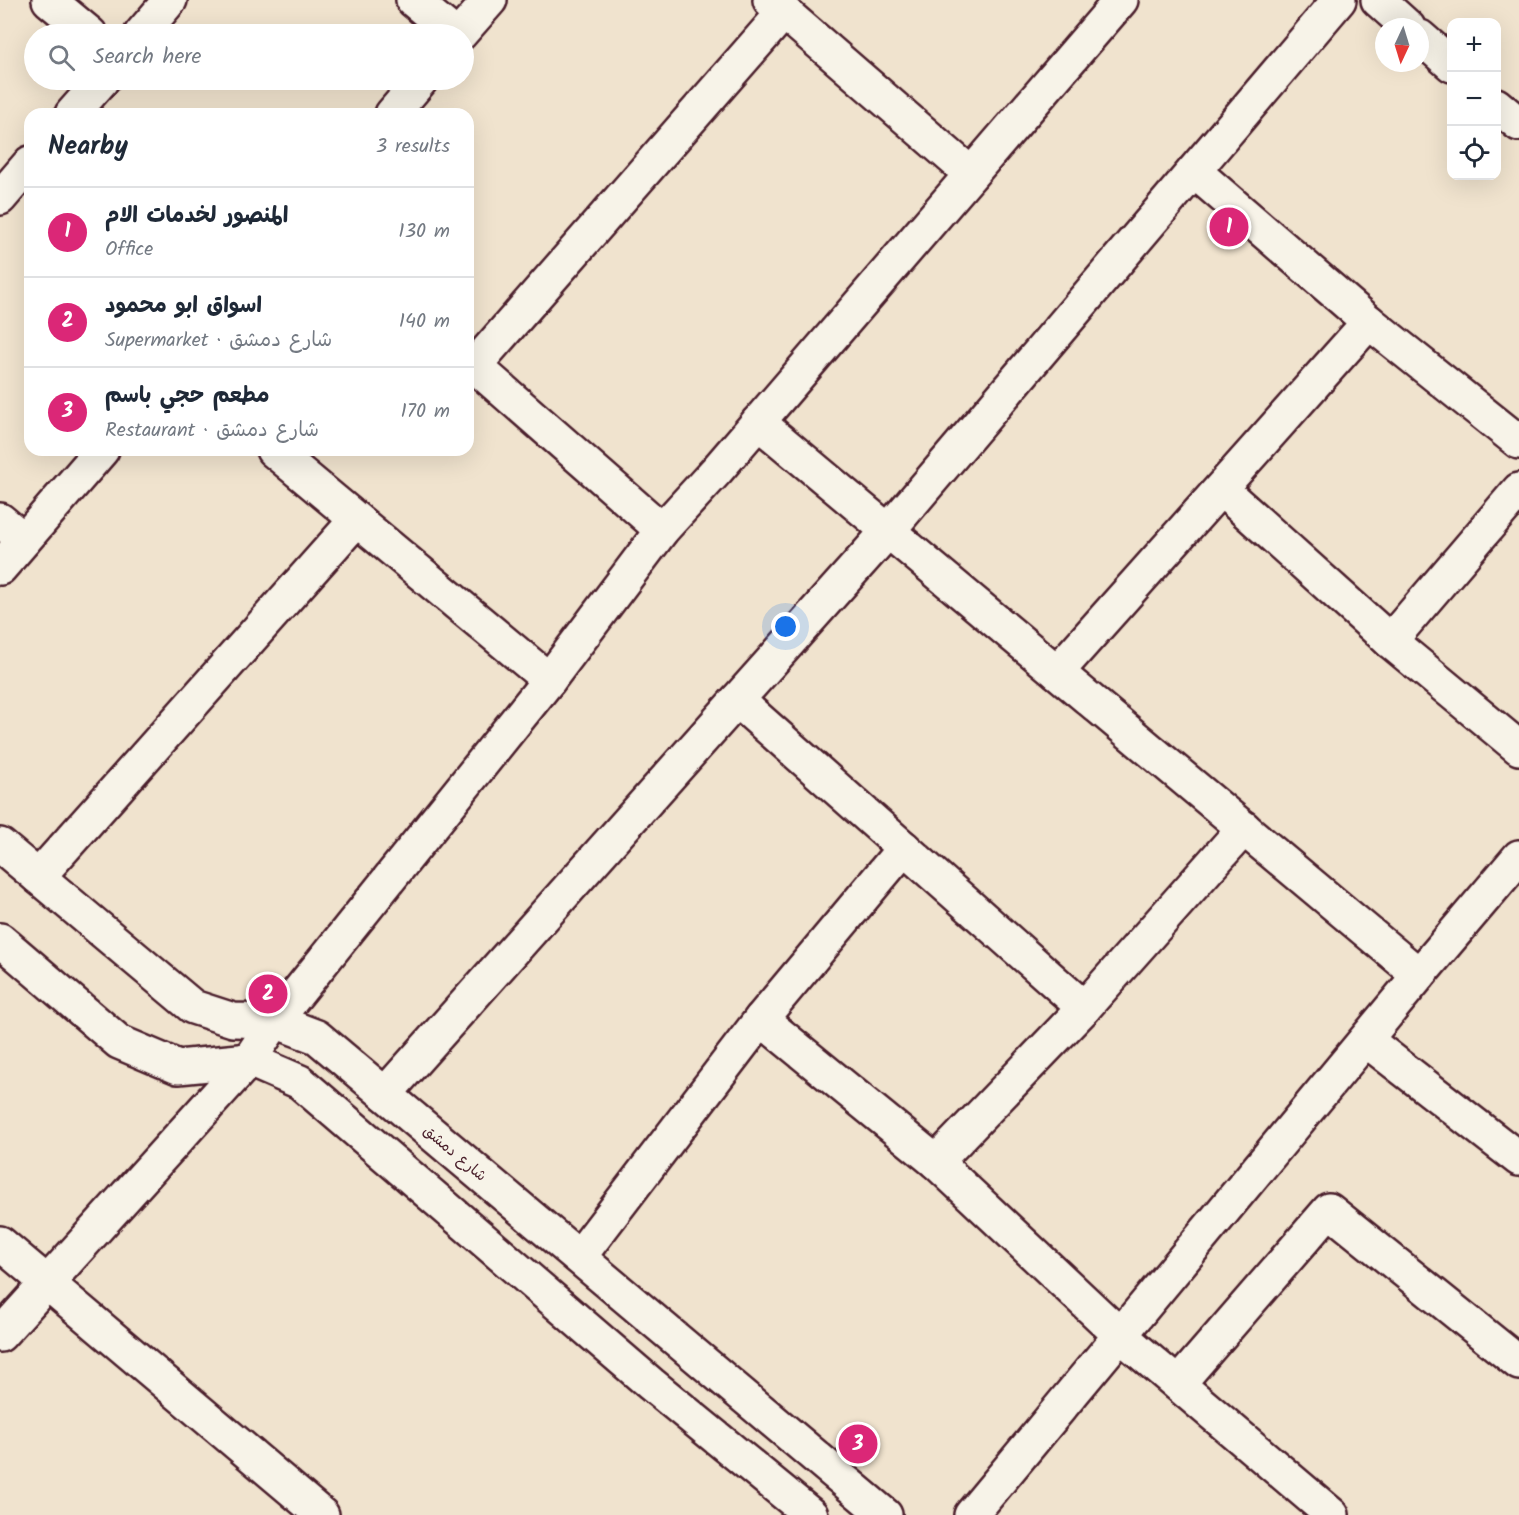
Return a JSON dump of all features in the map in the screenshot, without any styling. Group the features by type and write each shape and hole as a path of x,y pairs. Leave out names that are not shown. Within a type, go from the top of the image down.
{"street":[{"path":"49,0 78,24"},
{"path":"150,24 170,0"},
{"path":"413,0 442,24"},
{"path":"469,24 490,0"},
{"path":"0,1335 249,1060 275,1021 549,680 662,530 758,422 1121,0"},
{"path":"385,1094 888,531 1339,0"},
{"path":"1378,0 1398,18"},
{"path":"474,359 777,6 971,174"},
{"path":"1429,45 1447,61"},
{"path":"77,108 93,90"},
{"path":"397,108 412,90"},
{"path":"1501,108 1519,124"},
{"path":"0,198 24,170"},
{"path":"1194,171 1370,322 1519,442"},
{"path":"1057,672 1370,322"},
{"path":"474,365 662,530"},
{"path":"758,422 1419,975"},
{"path":"0,568 12,530 95,456"},
{"path":"280,456 549,680"},
{"path":"1221,489 1390,641 1519,748"},
{"path":"1390,641 1519,490"},
{"path":"38,877 356,520"},
{"path":"737,700 1084,1008"},
{"path":"936,1162 1084,1008 1244,828"},
{"name":"شارع دمشق","path":"0,845 193,1007 232,1020 275,1021 317,1037 885,1515"},
{"path":"579,1257 761,1019 904,848"},
{"path":"971,1515 1519,857"},
{"path":"0,940 119,1042 178,1067 249,1060 300,1083 651,1384 811,1515"},
{"path":"761,1019 936,1162 1120,1335 1332,1515"},
{"path":"1366,1040 1519,1159"},
{"path":"1178,1384 1329,1210 1515,1351"},
{"path":"0,1243 322,1515"}],"place":[{"name":"المنصور لخدمات الام","path":"1229,227"},
{"name":"اسواق ابو محمود","path":"268,994"},
{"name":"مطعم حجي باسم","path":"858,1444"}]}
